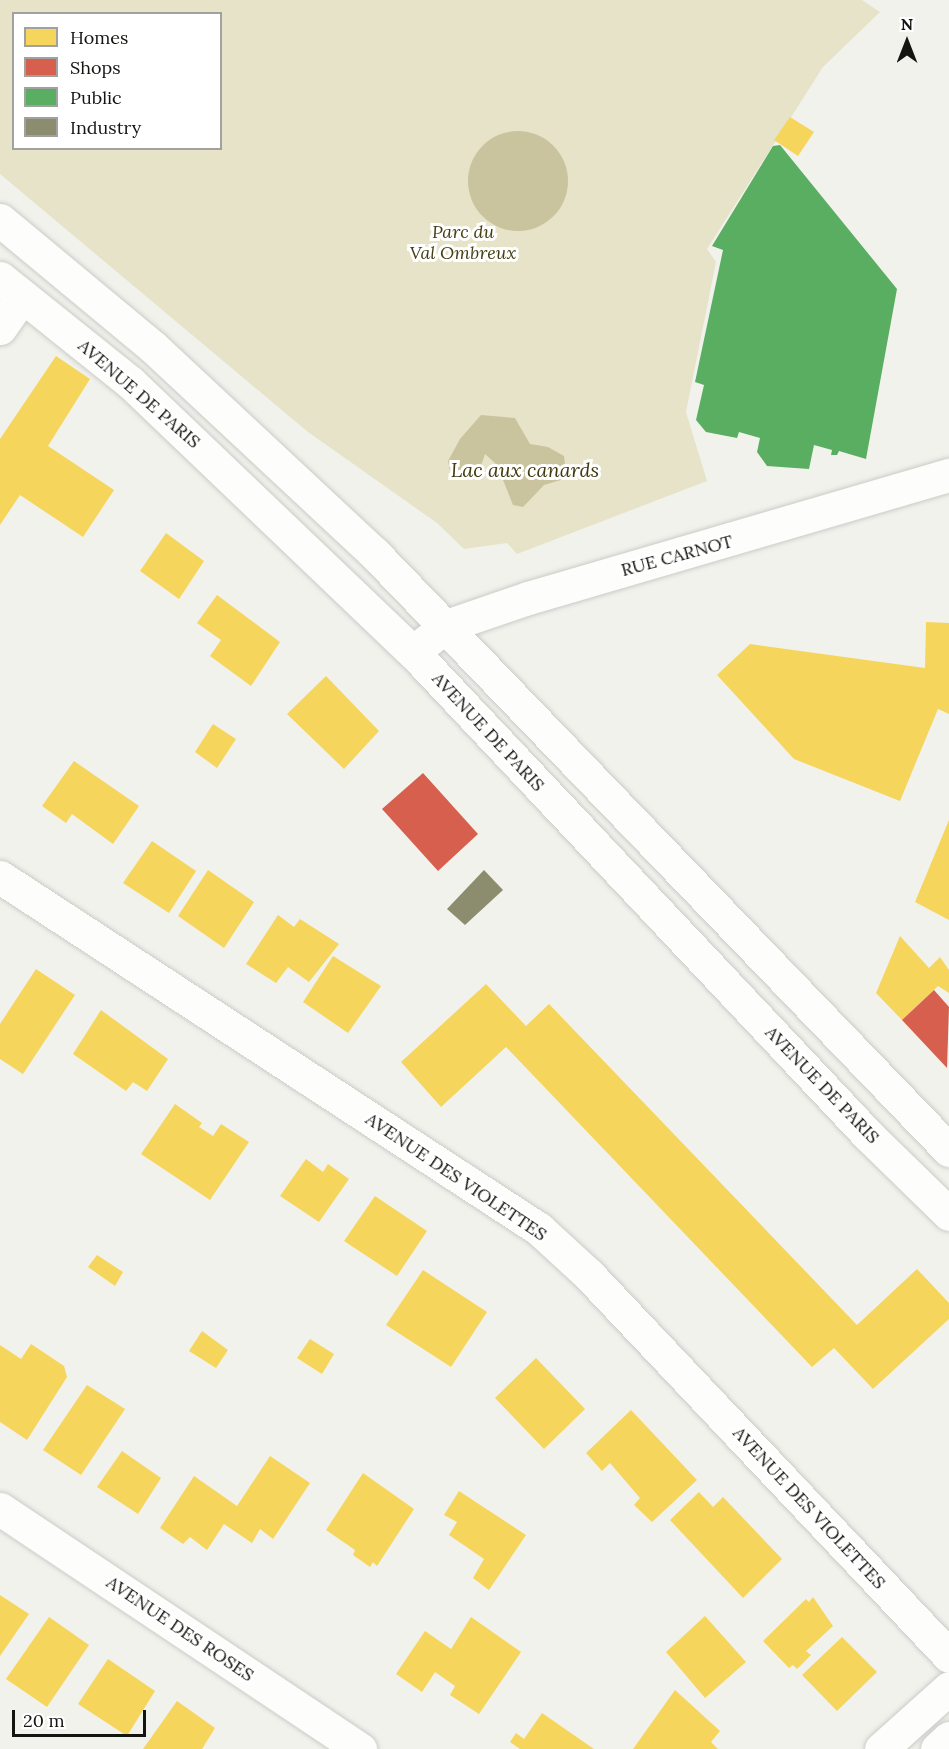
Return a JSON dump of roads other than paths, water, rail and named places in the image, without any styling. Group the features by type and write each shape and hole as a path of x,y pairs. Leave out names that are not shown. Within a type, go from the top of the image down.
{"main road":[{"path":"0,220 214,403 446,626 949,1150"},
{"path":"0,328 11,287"},
{"name":"AVENUE DE PARIS","path":"11,287 130,382 413,652 868,1135 949,1214"},
{"name":"RUE CARNOT","path":"413,652 446,626 537,595 949,475"},
{"name":"AVENUE DES VIOLETTES","path":"0,877 539,1229 597,1283 949,1656"},
{"name":"AVENUE DES ROSES","path":"0,1509 360,1749"},
{"path":"880,1749 949,1688"},
{"path":"937,1749 949,1738"}],"water":[{"path":"518,131 537,135 553,146 564,162 568,181 564,200 553,216 537,227 518,231 499,227 483,216 472,200 468,181 472,162 483,146 499,135"},
{"name":"Lac aux canards","path":"481,415 515,418 530,444 548,447 564,456 566,472 561,480 544,485 523,507 513,505 497,465 485,454 478,475 463,479 451,476 448,461 460,439"}],"park label":[{"name":"Parc du Val Ombreux","path":"463,243"}]}
